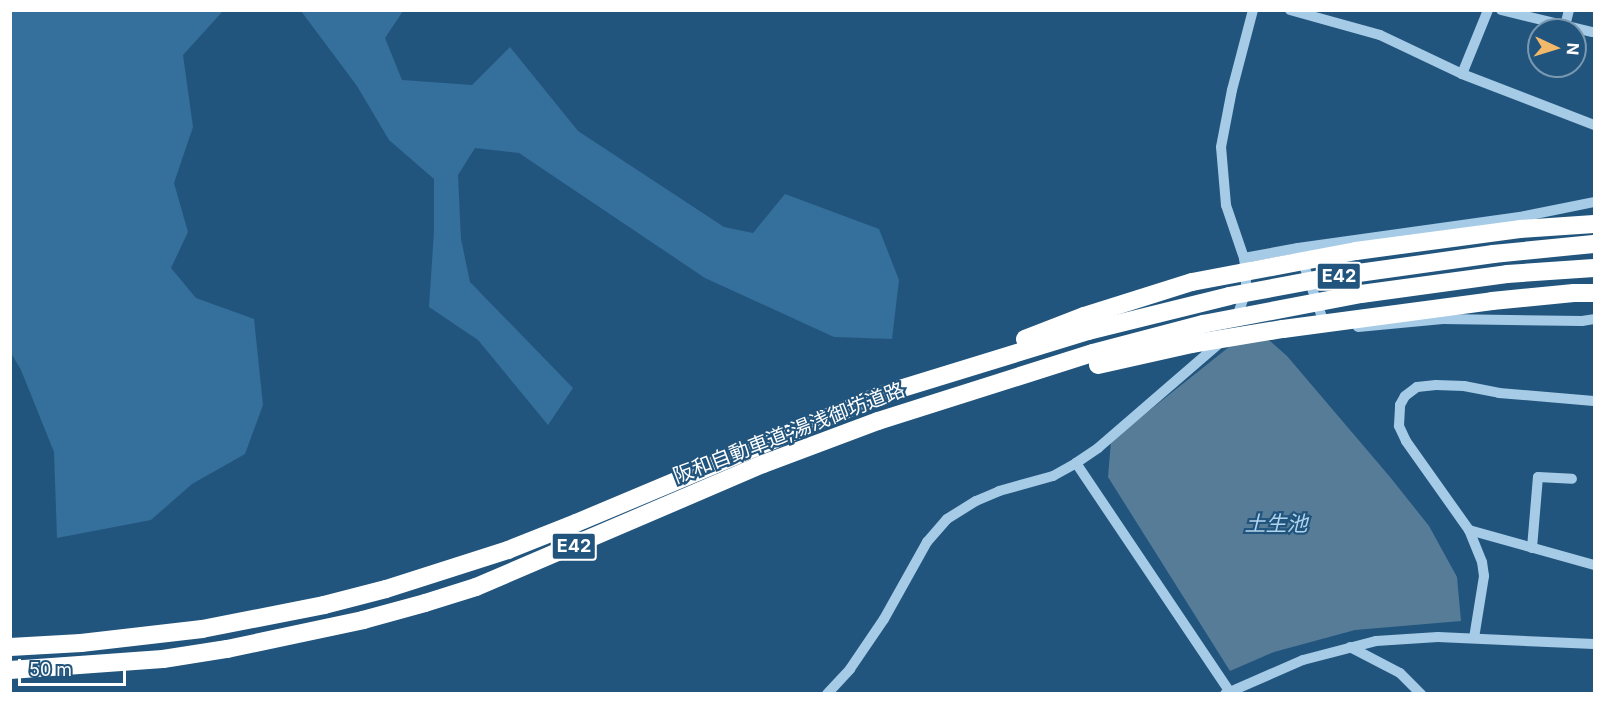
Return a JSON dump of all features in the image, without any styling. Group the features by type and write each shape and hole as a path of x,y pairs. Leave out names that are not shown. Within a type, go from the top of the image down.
{"highway":[{"path":"1086,324 1192,282 1345,253 1520,229 1594,224"},
{"name":"阪和自動車道;湯浅御坊道路","path":"10,647 202,629 324,605 386,589 547,535 880,394 1086,324 1337,276 1493,254 1594,244"},
{"name":"E42","path":"1095,359 1203,324 1351,296 1507,274 1594,268"},
{"path":"1095,359 1283,328 1492,300 1594,293"},
{"name":"阪和自動車道;湯浅御坊道路","path":"10,670 164,659 227,649 363,620 425,603 476,587 764,464 923,405 1095,359"}],"street":[{"path":"827,693 850,669 884,619 927,542 947,519 984,498 1053,476 1098,448 1220,342 1241,313 1246,292 1244,258 1226,205 1221,147 1232,90 1253,10"},
{"path":"1290,10 1380,35 1462,74 1594,125"},
{"path":"1462,74 1488,10"},
{"path":"1501,10 1533,18"},
{"path":"1587,31 1592,32"},
{"path":"1244,258 1298,248 1525,216 1594,202"},
{"path":"1298,248 1327,331 1443,319 1582,321 1594,319"},
{"path":"1474,639 1484,576 1482,562 1469,530 1415,456 1399,426 1398,416 1405,396 1417,387 1464,386 1499,393 1594,401"},
{"path":"1076,463 1227,692 1303,660 1350,647 1405,639 1474,639 1594,644"},
{"path":"1532,548 1538,477 1572,479"},
{"path":"1469,530 1594,565"},
{"path":"1350,647 1400,673 1421,693"}],"shaded area":[{"path":"11,10 223,11 183,55 193,127 174,183 188,232 171,268 196,298 254,319 263,405 245,454 192,484 151,520 57,538 54,452 21,370 11,353"},
{"path":"301,11 403,11 385,38 402,80 472,85 510,47 578,131 724,227 753,233 785,194 879,229 899,280 892,339 834,337 705,278 519,153 475,148 458,175 461,239 470,282 573,388 548,425 478,340 429,307 434,231 434,179 389,140 357,86"}],"water":[{"name":"土生池","path":"1254,327 1287,356 1429,526 1457,577 1461,621 1355,630 1274,652 1230,671 1108,477 1111,441"}]}
